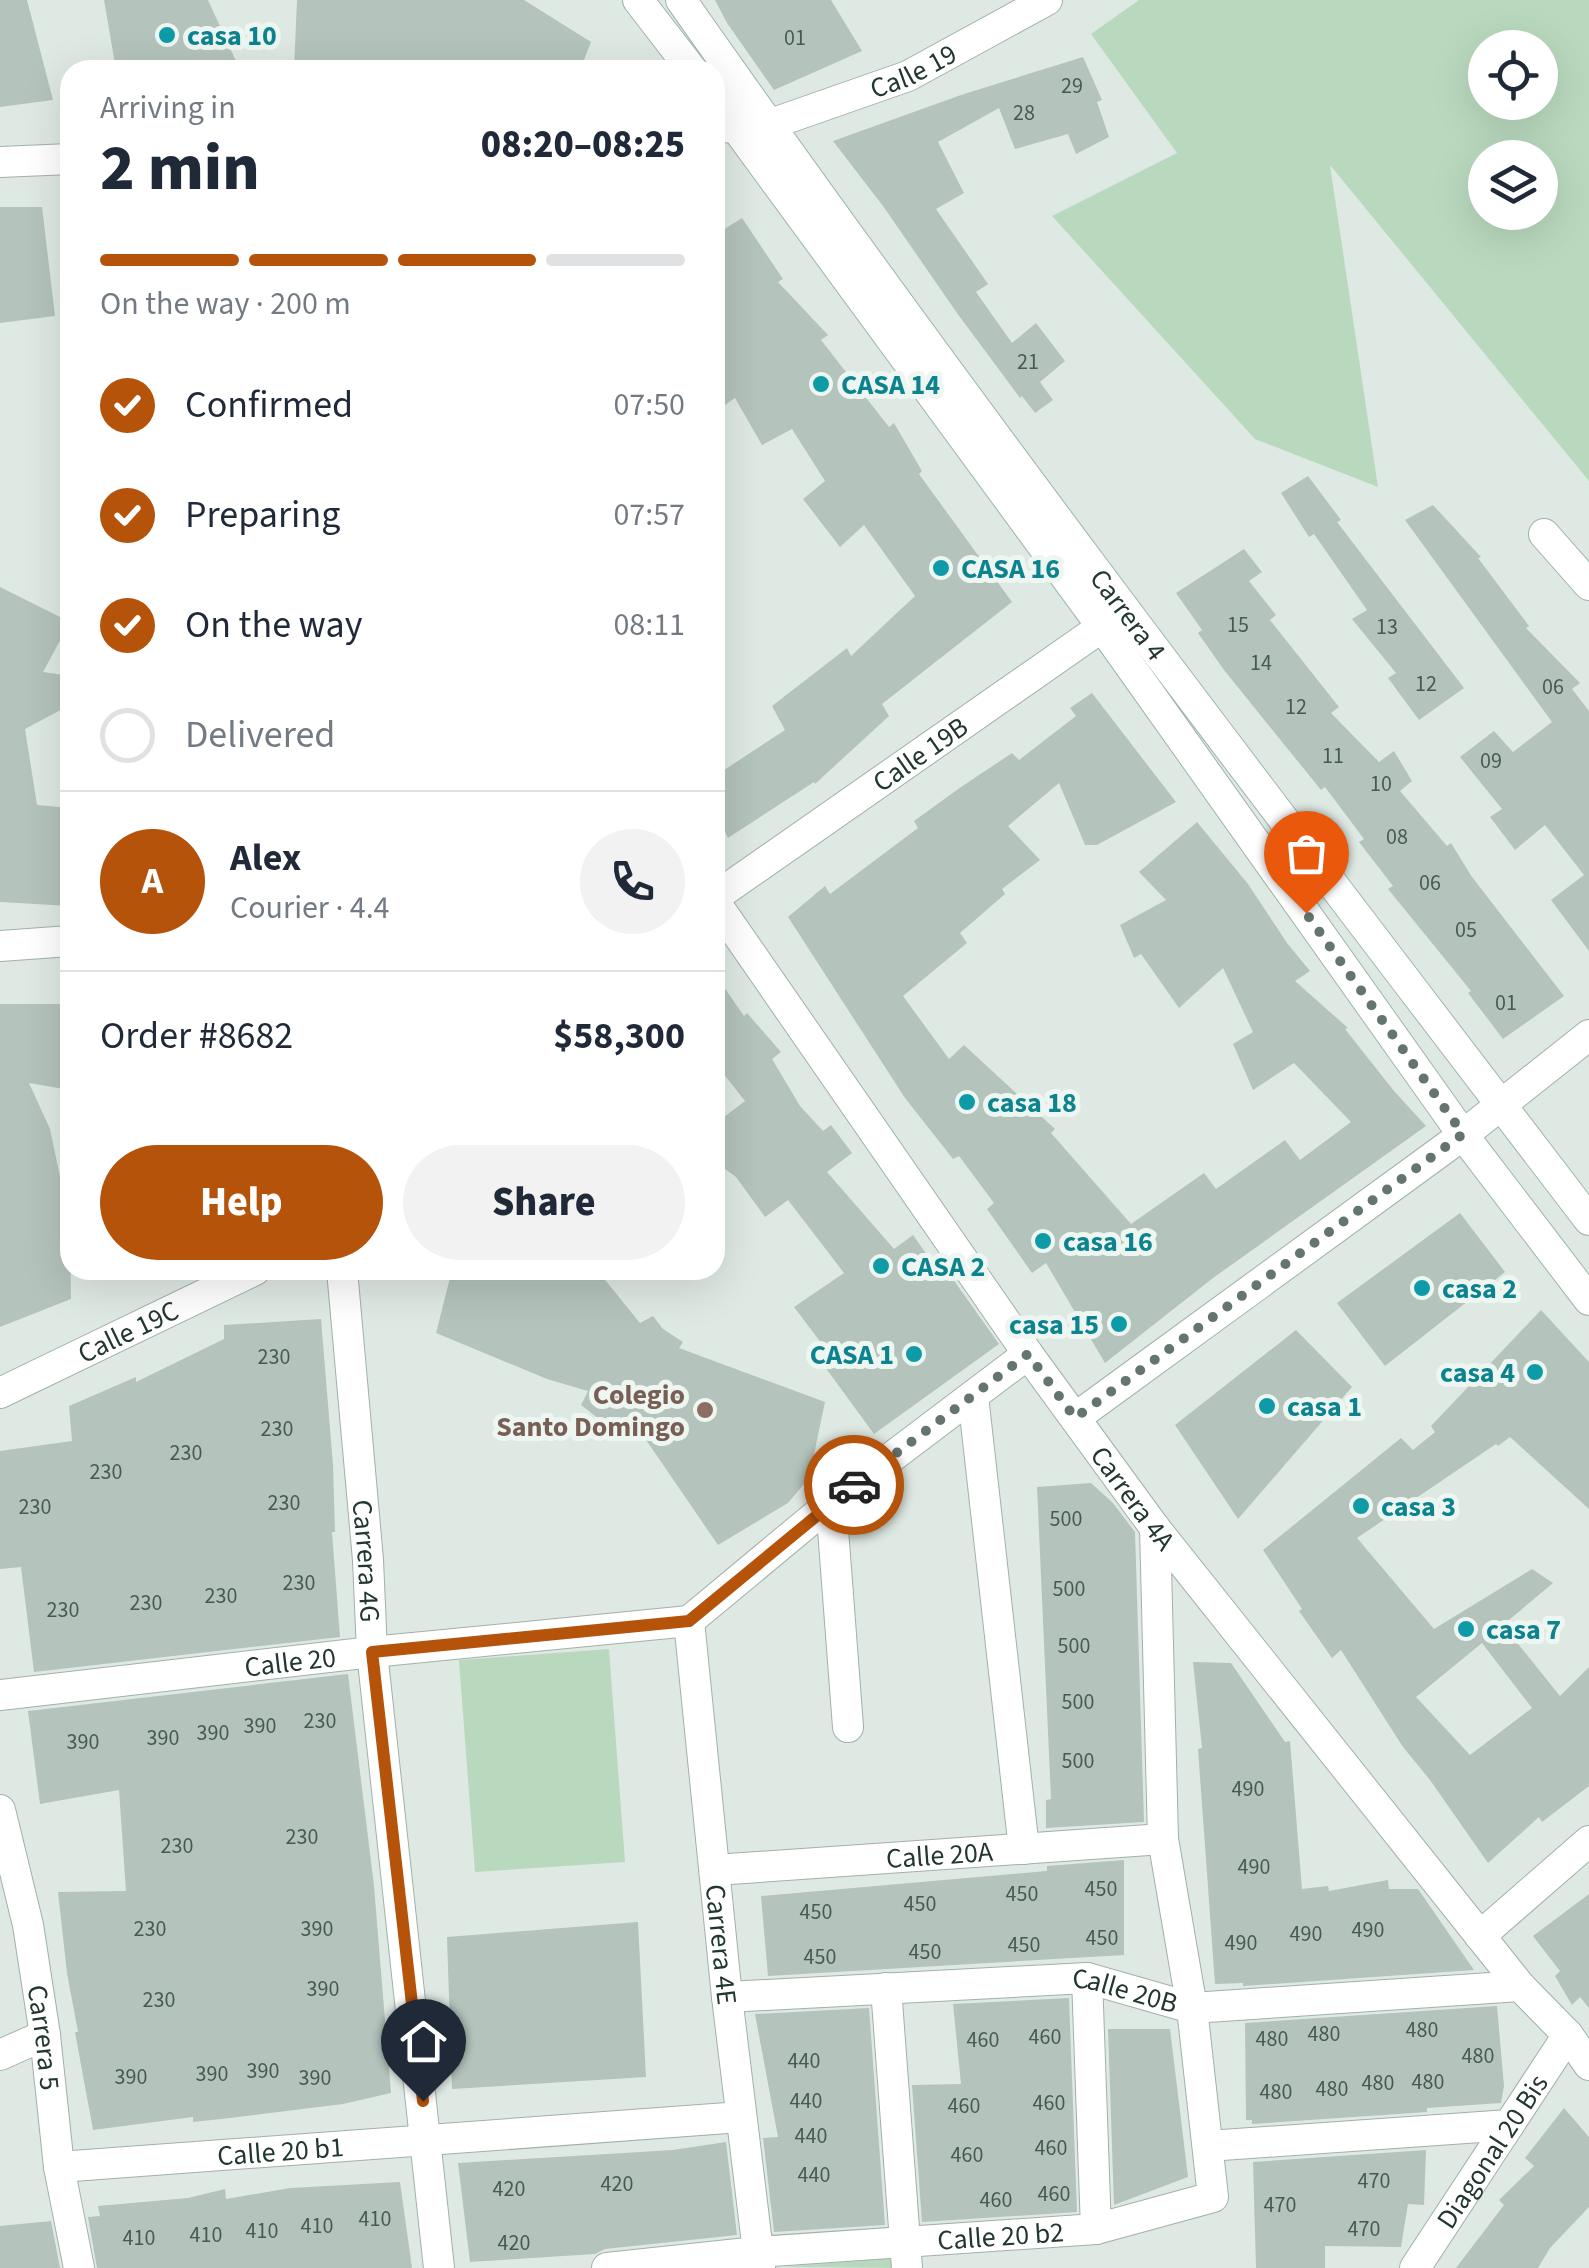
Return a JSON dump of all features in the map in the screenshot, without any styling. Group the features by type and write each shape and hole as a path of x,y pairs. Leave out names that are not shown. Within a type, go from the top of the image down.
{"street":[{"path":"638,0 684,60"},
{"name":"Carrera 4","path":"681,0 723,60"},
{"name":"Calle 19","path":"726,127 768,125 908,76 1047,0"},
{"name":"Carrera 4","path":"725,63 1114,619 1463,1134 1589,1300"},
{"name":"Carrera 4","path":"726,127 1589,1220"},
{"path":"0,162 60,159"},
{"path":"1544,534 1589,586"},
{"name":"Calle 19B","path":"725,893 1114,619"},
{"name":"Carrera 4A","path":"725,915 1028,1354 1154,1528 1520,1986 1568,2035 1589,2065"},
{"path":"0,946 60,942"},
{"path":"1075,1418 1463,1134 1589,1035"},
{"name":"Calle 19C","path":"0,1393 235,1280"},
{"name":"Carrera 4G","path":"343,1280 368,1560 372,1652 428,2138 439,2268"},
{"path":"689,1621 831,1503 1028,1354"},
{"path":"973,1396 1024,1849"},
{"path":"831,1503 848,1727"},
{"path":"1154,1528 1163,1839 1192,2008 1208,2146 1508,2125"},
{"name":"Calle 20","path":"0,1695 372,1652 689,1621"},
{"name":"Carrera 4E","path":"689,1621 740,2118 759,2260"},
{"name":"Carrera 5","path":"0,1810 14,1926 45,2035 59,2167 79,2268"},
{"name":"Calle 20A","path":"716,1870 1163,1839"},
{"path":"1480,1936 1589,1841"},
{"path":"1087,1978 1096,2229"},
{"name":"Calle 20B","path":"727,1997 1087,1978 1192,2008 1520,1986"},
{"path":"886,1988 906,2256"},
{"path":"0,2056 45,2035"},
{"name":"Diagonal 20 Bis","path":"1415,2268 1568,2035"},
{"name":"Calle 20 b1","path":"59,2167 740,2118"},
{"name":"Calle 20 b2","path":"607,2268 906,2256 1096,2229 1213,2197 1208,2146"}],"green space":[{"path":"1139,0 1589,0 1589,481 1330,165 1378,487 1255,439 1052,216 1177,153 1091,34"},
{"path":"609,1649 625,1862 475,1872 459,1660"},
{"path":"897,2257 898,2268 782,2267"}],"building":[{"path":"0,0 27,0 53,100 0,107"},
{"name":"casa 10","path":"104,0 208,0 235,60 114,60"},
{"path":"297,0 524,0 591,42 584,60 294,60"},
{"path":"715,0 831,0 862,51 774,90"},
{"path":"1083,57 1102,100 1097,102 1109,137 1076,154 1068,134 1015,149 999,108 938,142 964,193 936,209 988,284 976,292 1012,343 1036,323 1065,361 1040,382 1053,400 1035,413 1020,398 833,141"},
{"path":"0,207 42,207 55,316 0,323"},
{"path":"742,218 783,279 778,282 828,335 821,340 889,427 894,423 922,471 919,474 1012,602 882,704 889,716 815,784 728,838 725,769 785,730 772,706 847,648 851,656 915,596 864,525 840,547 803,499 825,481 792,429 762,445 735,398 725,405 725,229"},
{"path":"1308,476 1341,520 1337,522 1464,688 1419,720 1388,678 1396,673 1352,619 1367,610 1314,534 1309,537 1281,493"},
{"path":"1433,505 1481,557 1478,558 1529,626 1526,628 1580,683 1572,689 1589,711 1589,951 1551,900 1584,875 1545,825 1515,850 1490,817 1502,809 1460,757 1494,731 1513,752 1552,722 1405,520"},
{"path":"1244,549 1262,572 1249,581 1276,615 1270,620 1339,707 1331,713 1379,762 1394,751 1412,781 1400,791 1447,846 1451,843 1472,877 1564,996 1503,1039 1468,993 1471,991 1388,889 1393,886 1359,842 1364,839 1325,787 1321,790 1224,670 1176,593"},
{"path":"0,587 60,617 60,641 43,672 60,675 60,710 25,729 37,805 60,807 60,905 0,902"},
{"path":"1092,693 1176,802 1097,845 1085,845 1059,783 1008,826 1040,860 1002,889 1005,894 960,933 967,943 903,996 949,1059 964,1045 1055,1129 1051,1133 1131,1224 1204,1173 1216,1189 1285,1140 1300,1160 1351,1122 1294,1063 1253,1090 1233,1044 1253,1032 1223,968 1179,1008 1141,954 1134,958 1120,925 1166,900 1139,872 1197,822 1248,884 1310,971 1295,981 1348,1028 1345,1029 1394,1091 1426,1126 1213,1278 1105,1363 1046,1263 1032,1273 987,1209 994,1203 959,1156 953,1159 905,1098 788,917 825,886 830,894 918,828 914,821 961,787 1012,753 1019,760 1076,716 1070,708"},
{"path":"725,988 744,1016 747,1013 781,1052 772,1059 800,1106 823,1131 831,1125 852,1153 827,1172 894,1249 913,1235 944,1279 950,1275 999,1344 874,1434 825,1367 834,1360 794,1307 844,1273 788,1200 765,1217 736,1177 725,1169 725,1116 745,1101 725,1076"},
{"path":"0,1004 60,1004 60,1088 29,1083 50,1129 60,1176 60,1280 71,1280 71,1299 0,1327"},
{"name":"casa 2","path":"1460,1213 1505,1272 1385,1366 1337,1303"},
{"name":"Colegio Santo Domingo","path":"449,1280 605,1280 640,1323 653,1316 663,1329 683,1342 679,1348 825,1402 809,1478 788,1503 718,1545 629,1415 612,1429 581,1405 588,1391 547,1379 436,1333"},
{"path":"1541,1310 1589,1362 1589,1509 1510,1437 1357,1538 1434,1629 1532,1569 1553,1583 1503,1625 1560,1696 1589,1667 1589,1786 1542,1822 1539,1817 1488,1863 1403,1747 1341,1650 1332,1658 1263,1550 1401,1438 1413,1450 1435,1432 1431,1426","holes":["1482,1643 1532,1708 1470,1755 1416,1697"]},
{"path":"321,1319 333,1465 332,1532 340,1637 34,1672 21,1567 0,1569 0,1451 72,1441 69,1406 136,1377 136,1382 224,1339 224,1325"},
{"name":"casa 1","path":"1296,1330 1352,1387 1238,1519 1175,1425"},
{"path":"1091,1483 1113,1503 1135,1532 1144,1822 1046,1828 1046,1800 1051,1799 1037,1487"},
{"path":"1193,1662 1231,1663 1285,1742 1290,1741 1302,1889 1328,1886 1329,1891 1388,1880 1389,1889 1418,1889 1474,1970 1243,1986 1215,1984 1198,1749 1202,1748"},
{"path":"348,1674 374,1886 391,2093 343,2104 93,2130 75,2032 58,1892 126,1891 119,1790 40,1804 28,1711"},
{"path":"1124,1860 1124,1955 768,1976 761,1896 1047,1871 1047,1866"},
{"path":"1589,1894 1589,2008 1580,1997 1572,2005 1555,1976 1560,1971 1533,1936"},
{"path":"638,1922 646,2077 452,2089 447,1937"},
{"path":"1069,1998 1077,2212 922,2222 912,2085 961,2084 953,2004"},
{"path":"1497,2006 1504,2086 1501,2103 1252,2124 1252,2120 1246,2120 1245,2023"},
{"path":"869,2008 885,2225 774,2232 763,2138 778,2137 755,2014"},
{"path":"1108,2029 1170,2029 1188,2177 1114,2205"},
{"path":"1564,2108 1589,2137 1589,2207 1550,2248 1538,2268 1456,2268 1504,2205 1499,2200 1534,2166 1525,2158"},
{"path":"726,2142 737,2235 605,2249 595,2254 470,2262 458,2163 673,2150"},
{"path":"1426,2150 1424,2205 1408,2204 1401,2247 1325,2246 1325,2268 1256,2268 1253,2162"},
{"path":"400,2182 412,2268 97,2268 88,2217 100,2216 98,2206 188,2198 225,2189 226,2199 290,2188"},
{"path":"51,2221 60,2268 0,2268 0,2226"}],"way so far":[{"path":"854,1485 1028,1354 1075,1418 1463,1134 1306,913"}],"place":[{"name":"casa 10","path":"167,35"},
{"name":"CASA 14","path":"821,384"},
{"name":"CASA 16","path":"941,568"},
{"name":"casa 18","path":"967,1102"},
{"name":"casa 16","path":"1043,1241"},
{"name":"CASA 2","path":"881,1266"},
{"name":"casa 2","path":"1422,1288"},
{"name":"casa 15","path":"1119,1324"},
{"name":"CASA 1","path":"914,1354"},
{"name":"casa 4","path":"1535,1372"},
{"name":"casa 1","path":"1267,1406"},
{"name":"Colegio Santo Domingo","path":"705,1410"},
{"name":"casa 3","path":"1361,1506"},
{"name":"casa 7","path":"1466,1629"}],"route":[{"path":"423,2101 372,1652 689,1621 854,1485"}]}
